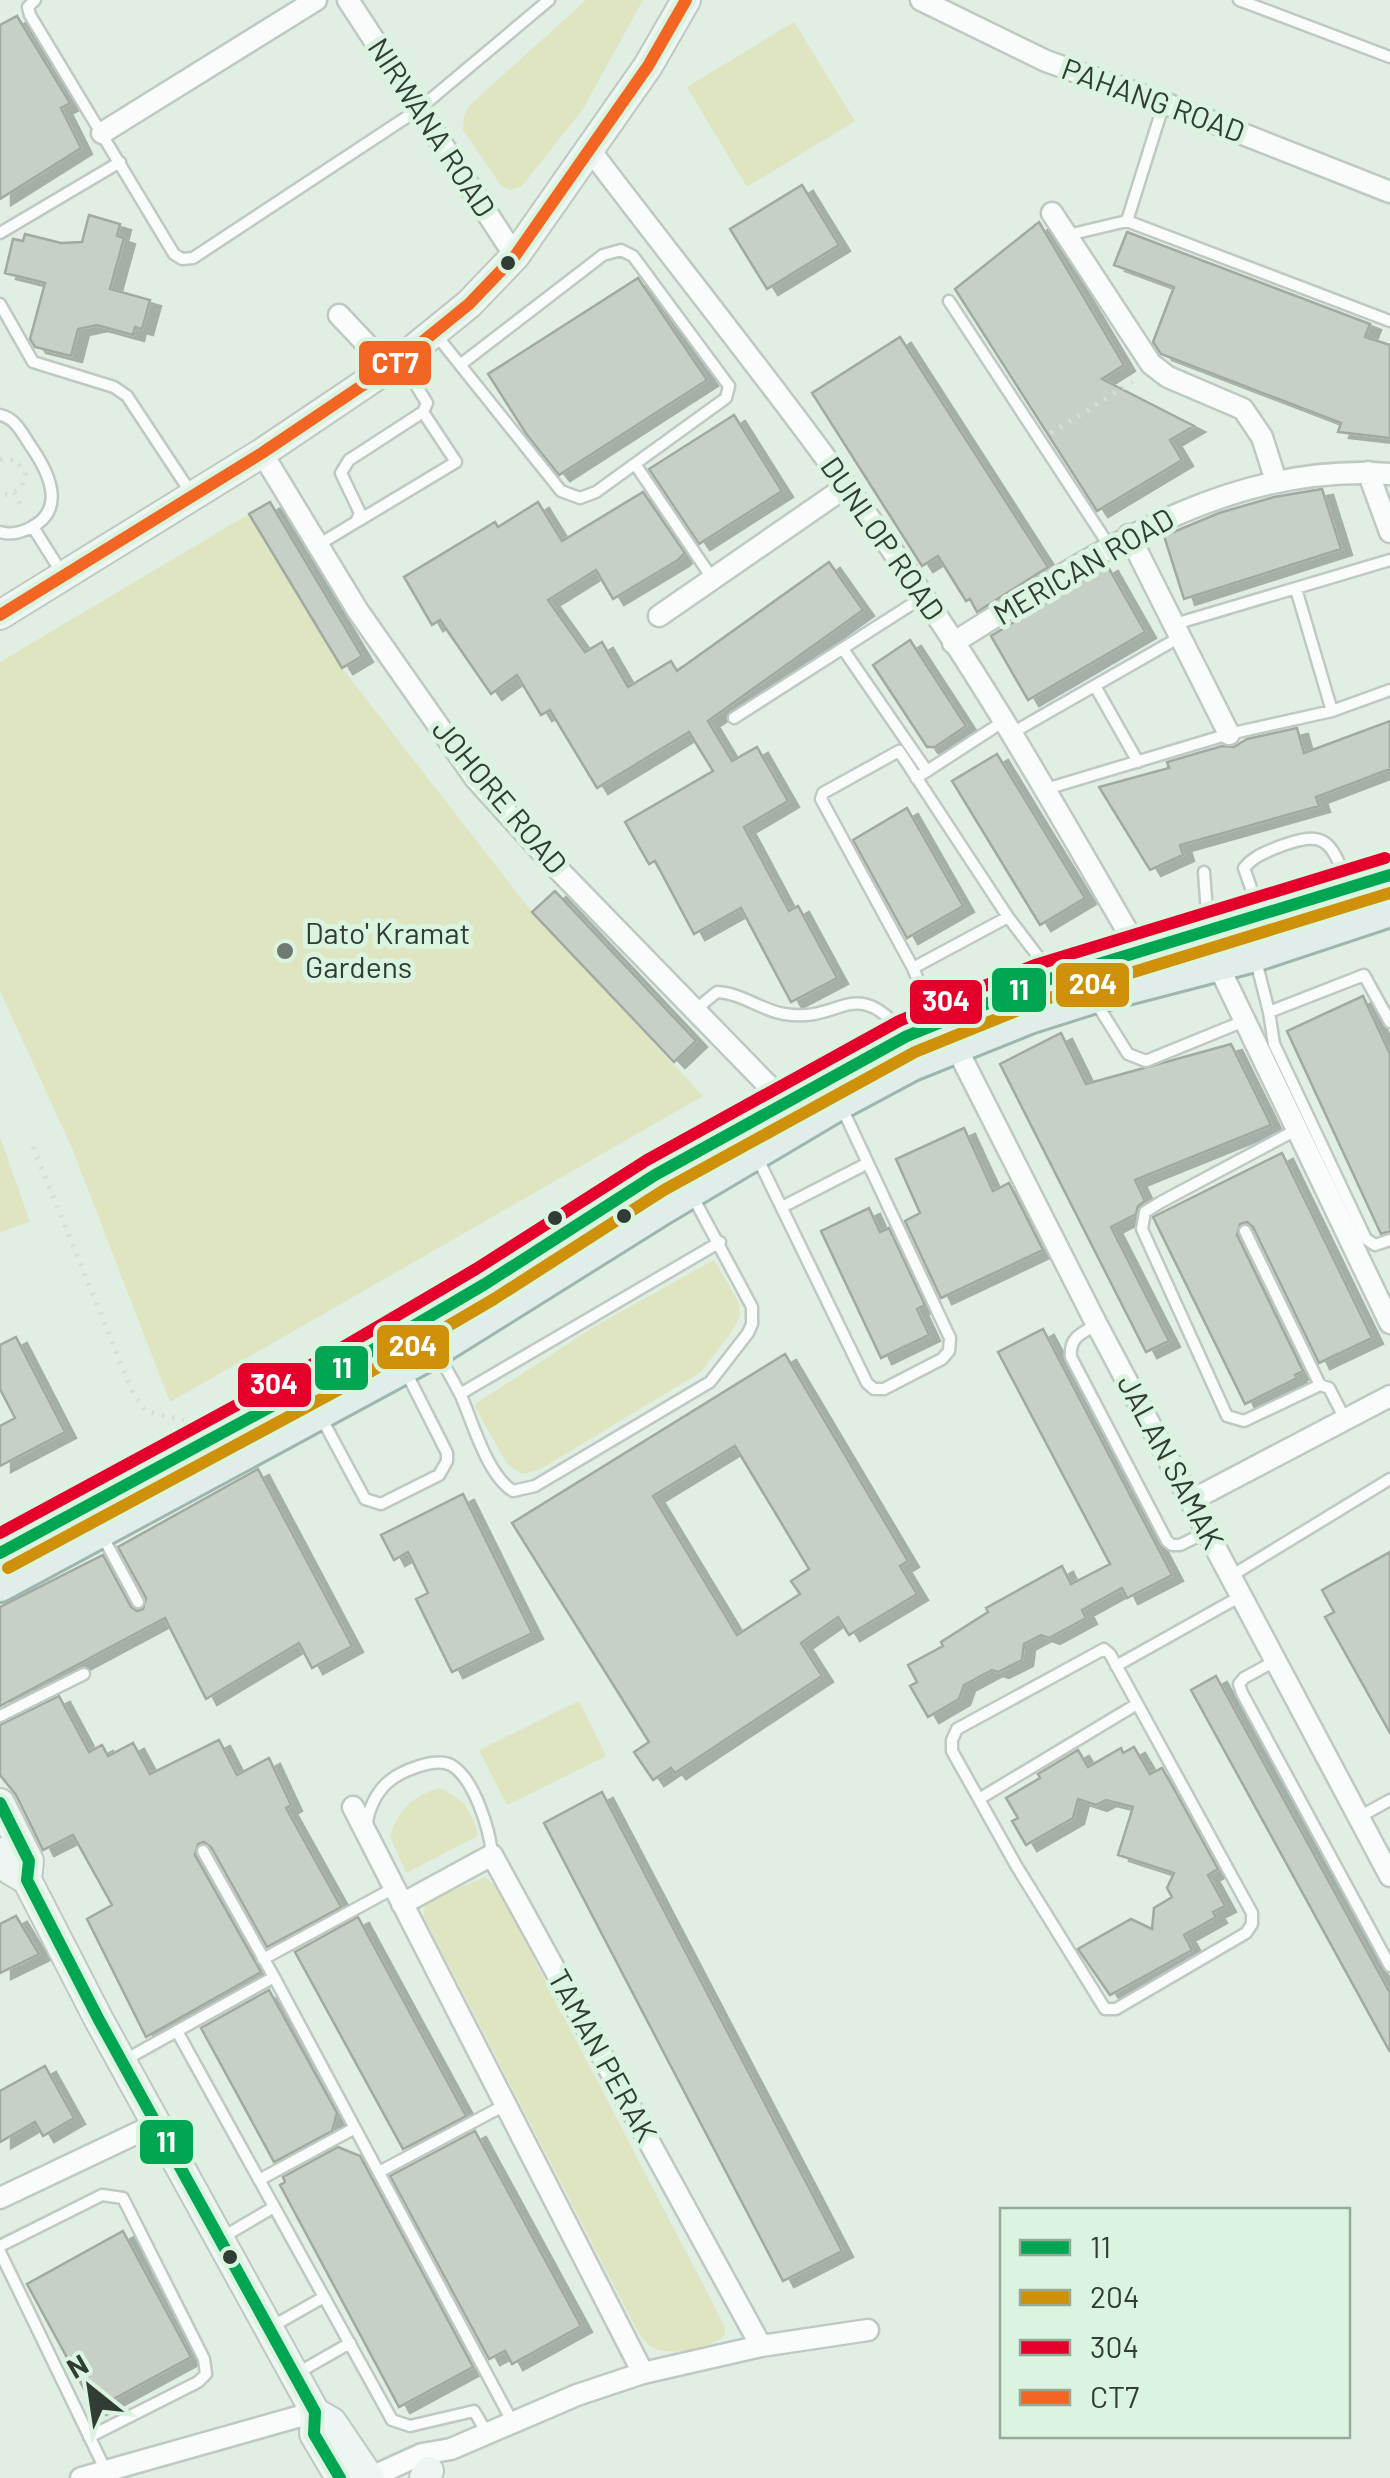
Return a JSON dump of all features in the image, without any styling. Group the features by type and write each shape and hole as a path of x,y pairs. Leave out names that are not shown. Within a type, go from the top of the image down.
{"main road":[{"path":"0,615 262,454 395,364 470,304 515,256 648,66 686,0"},
{"path":"0,1553 207,1442 485,1284 655,1175 795,1113 933,1035 1054,978 1390,876"},
{"path":"0,1586 435,1350 755,1154 795,1113 839,1103 912,1064 933,1035 1218,966 1387,918"},
{"path":"0,1803 29,1860 27,1880"},
{"path":"0,1852 10,1870 27,1880 122,2062 315,2412 332,2422 370,2478"},
{"path":"315,2412 314,2434 340,2478"}],"street":[{"path":"102,134 316,0"},
{"name":"NIRWANA ROAD","path":"348,0 515,256"},
{"name":"PAHANG ROAD","path":"921,0 1046,61 1164,102 1390,192"},
{"name":"DUNLOP ROAD","path":"590,150 847,486 924,597 1008,727 1139,951"},
{"path":"1052,213 1154,368 1168,378 1243,409 1262,437 1276,480"},
{"path":"339,315 395,364"},
{"name":"JOHORE ROAD","path":"262,454 358,611 476,778 551,862 795,1113"},
{"name":"MERICAN ROAD","path":"953,642 1129,535 1205,500 1276,480 1342,472 1390,474"},
{"path":"1368,472 1390,532"},
{"path":"658,616 847,486"},
{"path":"1129,535 1229,734"},
{"path":"1218,966 1390,1323"},
{"name":"JALAN SAMAK","path":"933,1035 1097,1324 1390,1876"},
{"path":"1190,1502 1390,1396"},
{"path":"353,1806 643,2374"},
{"path":"398,1896 492,1856"},
{"name":"TAMAN PERAK","path":"492,1856 761,2346"},
{"path":"0,2198 156,2124"},
{"path":"370,2478 422,2454 451,2449 577,2395 643,2374 761,2346 868,2330"},
{"path":"278,2422 293,2410 297,2379"},
{"path":"82,2478 315,2412"},
{"path":"423,2476 451,2449"}],"lane":[{"path":"35,0 28,8 30,15 174,254 182,259 194,258 419,110 549,0"},
{"path":"1238,0 1390,57"},
{"path":"1127,220 1164,102"},
{"path":"0,233 120,162"},
{"path":"1067,236 1127,220 1390,321"},
{"path":"436,333 460,365 562,491 580,498 596,492 726,398 729,386 633,256 621,250 603,254 460,365"},
{"path":"949,301 1110,547"},
{"path":"0,304 33,362 114,387 127,396 193,496"},
{"path":"356,522 360,513 341,473 349,460 423,412 427,404 395,364"},
{"path":"318,545 456,462 423,412"},
{"path":"0,415 8,416 18,427 48,473 51,506 45,519 33,527 17,534 0,532"},
{"path":"634,464 713,579"},
{"path":"33,527 64,576"},
{"path":"916,778 1008,727 1095,686 1178,631 1390,560"},
{"path":"1296,589 1332,712"},
{"path":"734,718 924,597"},
{"path":"843,648 927,771"},
{"path":"1095,686 1138,762"},
{"path":"1045,790 1229,734 1332,712 1390,690"},
{"path":"933,1035 913,968 820,799 822,793 899,751 1008,917 1034,946 1054,978"},
{"path":"1262,916 1244,868 1253,857 1304,837 1319,838 1335,850 1348,889"},
{"path":"1204,872 1209,931"},
{"path":"913,968 1008,917"},
{"path":"1254,955 1270,1012 1274,1044 1366,1239 1376,1245 1390,1240"},
{"path":"1270,1012 1364,975 1390,1022"},
{"path":"696,1010 717,992 782,1014 801,1015 860,1002 933,1035"},
{"path":"1092,997 1128,1054 1146,1062 1245,1021"},
{"path":"755,1154 867,1383 874,1389 884,1389 942,1359 950,1338 839,1103"},
{"path":"1296,1130 1160,1202 1146,1212 1142,1229 1226,1416 1244,1421 1320,1385"},
{"path":"782,1207 866,1164"},
{"path":"435,1350 460,1394 479,1441 504,1486 513,1491 535,1486 710,1382 748,1333 752,1307 690,1192"},
{"path":"1245,1231 1320,1385 1328,1388 1345,1420"},
{"path":"460,1394 720,1242"},
{"path":"1097,1324 1076,1337 1070,1346 1070,1358 1167,1541 1180,1546 1207,1532"},
{"path":"319,1413 365,1499 381,1504 438,1475 447,1461 447,1453 404,1367"},
{"path":"1231,1576 1390,1479"},
{"path":"100,1532 138,1602"},
{"path":"1116,1666 1241,1596"},
{"path":"1098,1650 1110,1654 1116,1666 1252,1913 1252,1924 1246,1932 1116,2009 1106,2009 1088,1986 979,1800 952,1752 952,1740 957,1729 1098,1650"},
{"path":"1275,1661 1244,1678 1240,1684 1242,1693 1390,1966"},
{"path":"0,1716 84,1674"},
{"path":"979,1800 1136,1704"},
{"path":"367,1835 367,1818 388,1781 432,1762 447,1762 458,1771 484,1816 492,1856"},
{"path":"1359,1817 1390,1800"},
{"path":"203,1851 512,2421"},
{"path":"263,1958 398,1896"},
{"path":"122,2062 274,1977"},
{"path":"178,2033 392,2420 410,2426 467,2411 478,2416 486,2433"},
{"path":"379,2172 506,2104"},
{"path":"259,2180 355,2128"},
{"path":"89,2437 198,2382 206,2374 204,2359 122,2198 102,2195 0,2249 89,2437 106,2472"},
{"path":"220,2239 274,2206"},
{"path":"269,2328 324,2297"},
{"path":"297,2379 350,2343"}],"path":[{"path":"1040,440 1154,368"},
{"path":"0,459 16,460 25,473 22,487 9,496 0,493"},
{"path":"33,1147 133,1394 145,1411 184,1421 207,1442"}],"green space":[{"path":"586,0 643,0 583,109 522,186 511,190 502,187 463,130 464,116 470,105"},
{"path":"794,22 855,121 747,187 687,87"},
{"name":"Dato' Kramat Gardens","path":"249,514 342,668 532,912 703,1096 170,1402 72,1148 0,991 0,662"},
{"path":"0,1137 30,1222 0,1232"},
{"path":"714,1260 738,1301 740,1316 701,1372 539,1470 522,1474 507,1464 474,1405 597,1325"},
{"path":"579,1701 606,1756 507,1805 479,1750"},
{"path":"438,1788 465,1806 478,1836 406,1873 390,1836 408,1805"},
{"path":"485,1877 497,1888 725,2327 725,2335 712,2343 684,2351 666,2351 653,2348 639,2334 424,1917 429,1901"}],"building":[{"path":"17,16 70,103 61,108 81,148 0,199 0,25"},
{"path":"802,185 839,245 767,289 730,229"},
{"path":"89,215 120,224 117,236 124,238 110,289 150,300 142,329 135,327 133,335 97,325 78,329 71,356 35,347 30,339 45,283 5,273 13,239 23,241 25,234 61,243 82,242"},
{"path":"1039,222 1124,365 1102,379 1194,426 1170,440 1182,460 1097,511 955,289"},
{"path":"1127,232 1370,324 1365,337 1390,345 1390,438 1338,432 1341,423 1161,354 1153,342 1174,287 1114,265"},
{"path":"638,278 707,380 559,475 527,435 488,374"},
{"path":"900,337 1048,567 977,612 938,556 922,566 812,393"},
{"path":"734,415 782,491 699,544 649,469"},
{"path":"1322,489 1341,549 1184,599 1164,536 1219,513 1274,497"},
{"path":"643,492 685,553 613,599 596,570 548,600 585,652 602,642 628,687 671,661 677,671 829,562 863,610 708,721 732,761 757,747 788,801 744,827 789,911 798,906 837,978 791,1002 741,908 694,934 655,861 649,864 625,822 713,771 689,732 597,788 550,710 541,715 517,675 491,694 440,620 432,625 404,577 495,522 498,527 538,502 562,541"},
{"path":"270,502 362,656 342,668 249,514"},
{"path":"1107,565 1145,632 1028,700 991,636"},
{"path":"910,640 966,726 935,747 927,747 873,665"},
{"path":"1390,721 1390,769 1316,797 1319,806 1180,845 1183,855 1150,870 1099,787 1169,768 1167,762 1222,746 1234,747 1247,739 1297,728 1304,753"},
{"path":"997,754 1085,898 1040,925 952,781"},
{"path":"907,808 963,906 907,938 853,840"},
{"path":"555,891 696,1041 674,1062 532,912"},
{"path":"1363,996 1390,1054 1390,1231 1381,1234 1287,1031"},
{"path":"1061,1033 1086,1084 1231,1044 1271,1125 1135,1180 1145,1201 1136,1214 1111,1227 1169,1341 1146,1352 1000,1064"},
{"path":"964,1128 993,1191 1009,1183 1043,1250 941,1298 905,1221 920,1213 896,1159"},
{"path":"1282,1153 1372,1338 1319,1363 1253,1227 1247,1222 1240,1224 1237,1235 1303,1371 1295,1375 1297,1378 1245,1404 1153,1217"},
{"path":"869,1208 880,1232 889,1228 925,1305 917,1309 929,1335 881,1358 821,1231"},
{"path":"1043,1329 1172,1575 1127,1598 1122,1588 1082,1610 1086,1618 1049,1638 1041,1635 1024,1644 1022,1660 964,1685 959,1699 928,1717 910,1686 917,1682 908,1665 943,1646 941,1642 988,1612 986,1608 1062,1566 1071,1584 1110,1564 998,1352"},
{"path":"16,1337 65,1432 0,1466 0,1426 15,1418 0,1389 0,1345"},
{"path":"785,1354 908,1561 900,1566 917,1594 849,1635 838,1617 801,1643 822,1676 675,1773 671,1768 653,1780 634,1752 649,1742 512,1523","holes":["735,1446 809,1569 791,1581 800,1594 737,1635 653,1496"]},
{"path":"258,1469 352,1646 312,1668 299,1643 206,1699 165,1618 0,1706 0,1607 103,1555 131,1607 143,1609 146,1598 118,1547"},
{"path":"463,1494 532,1633 452,1672 416,1599 428,1593 408,1552 394,1560 381,1535"},
{"path":"1390,1552 1390,1733 1325,1617 1334,1612 1322,1590"},
{"path":"1216,1676 1390,1993 1390,2052 1191,1690"},
{"path":"59,1696 89,1752 102,1745 108,1756 133,1743 150,1774 219,1740 237,1775 269,1758 291,1805 286,1808 341,1907 267,1947 211,1847 204,1842 198,1844 195,1855 261,1972 146,2037 87,1919 112,1905 73,1835 43,1850 16,1795 0,1775 0,1725"},
{"path":"1134,1747 1150,1774 1162,1768 1218,1869 1208,1875 1225,1906 1213,1912 1216,1917 1184,1935 1192,1950 1110,1995 1078,1949 1131,1919 1152,1929 1154,1908 1172,1897 1167,1888 1174,1873 1118,1855 1133,1807 1106,1800 1096,1805 1078,1799 1073,1818 1026,1845 1012,1821 1018,1818 1006,1798 1078,1750 1088,1767 1121,1748 1123,1753"},
{"path":"602,1792 842,2251 783,2281 544,1823"},
{"path":"16,1916 39,1954 0,1973 0,1924"},
{"path":"358,1917 466,2116 403,2149 295,1952"},
{"path":"269,1990 337,2113 332,2131 274,2162 201,2028"},
{"path":"45,2066 74,2118 43,2136 35,2122 0,2142 0,2091"},
{"path":"475,2131 581,2326 512,2364 505,2351 489,2359 390,2176"},
{"path":"338,2147 360,2156 473,2367 399,2407 280,2185 285,2182 283,2177"},
{"path":"123,2231 191,2357 95,2409 27,2284"}],"transit line":[{"name":"CT7","path":"0,615 262,453 400,360 469,304 515,256 648,66 686,0"},
{"name":"304","path":"0,1533 333,1353 476,1269 647,1160 899,1021 1035,965 1385,858"},
{"name":"11","path":"0,1553 342,1368 485,1284 655,1175 907,1036 1040,982 1390,875"},
{"name":"204","path":"8,1568 351,1383 494,1299 664,1190 915,1052 1046,999 1390,893"},
{"name":"11","path":"0,1803 29,1861 27,1880 99,2020 315,2412 314,2434 340,2478"}],"place":[{"name":"Dato' Kramat Gardens","path":"285,951"}]}
